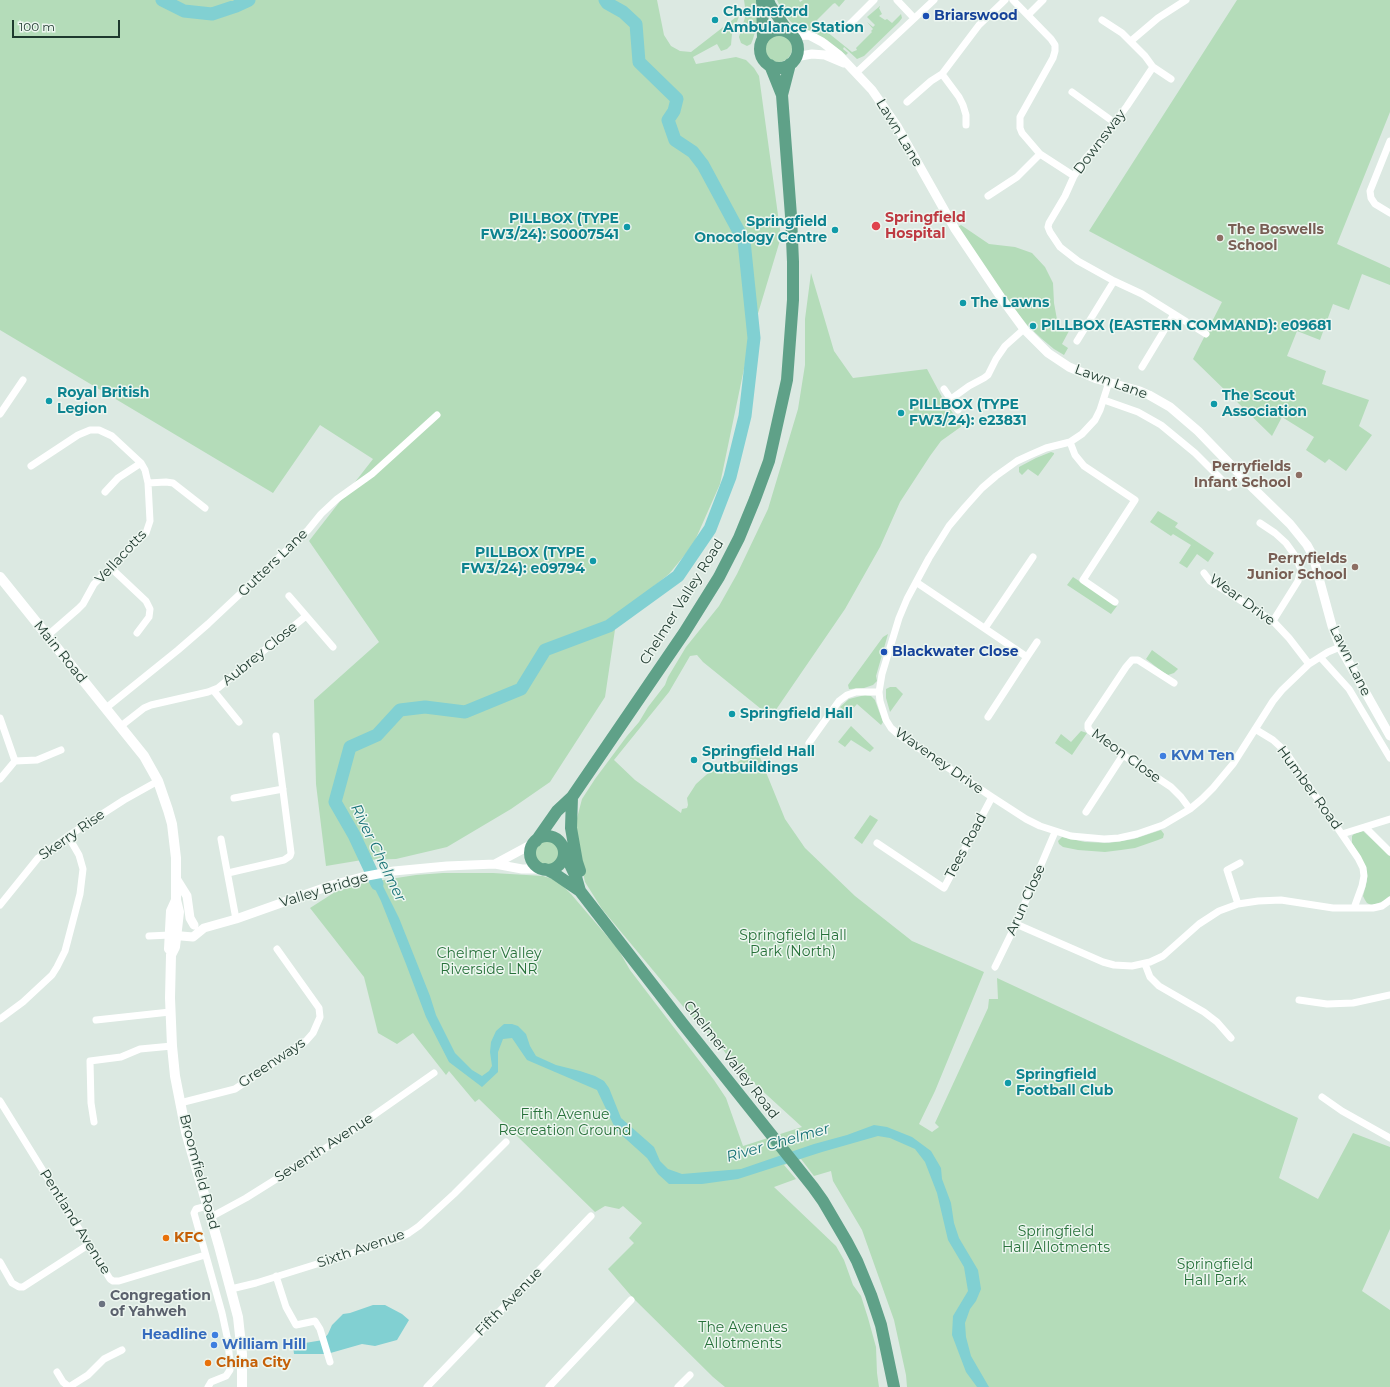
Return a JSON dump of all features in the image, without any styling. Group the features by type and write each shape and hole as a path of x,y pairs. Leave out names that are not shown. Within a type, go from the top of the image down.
{"main road":[{"path":"762,0 763,39"},
{"path":"768,0 770,5 791,35 797,46 793,60 781,67 770,65 763,59 760,53 760,46 767,34 774,30 784,31 791,35"},
{"name":"Chelmer Valley Road","path":"782,95 793,60"},
{"name":"Chelmer Valley Road","path":"535,842 558,811 572,797 680,639 719,577 739,538 769,461 787,380 793,300 791,216 782,95 770,65"},
{"name":"Main Road","path":"0,577 121,726"},
{"name":"Broomfield Road","path":"121,726 144,756 158,781 172,824 176,858 176,900 179,912 174,933 175,947 171,955 170,1012 172,1046 180,1103 186,1132 238,1317 241,1342 242,1387"},
{"path":"572,797 571,828 577,862 585,886 593,899 598,914"},
{"name":"Chelmer Valley Road","path":"572,797 564,823 563,849 576,877 580,891"},
{"path":"543,837 550,837 558,840 563,849 562,861 552,869 544,869 535,864 531,857 531,849 535,842 543,837"},
{"name":"Chelmer Valley Road","path":"544,869 555,874 580,891 683,1024 813,1187 847,1242 857,1261 871,1295 881,1324 894,1387"}],"street":[{"path":"844,30 874,0"},
{"path":"897,0 914,18"},
{"path":"857,72 934,0"},
{"path":"907,102 931,81 942,74 979,25 1005,0"},
{"path":"1013,0 1055,45 1053,58 1020,117 1020,128 1022,133 1040,154 1074,176"},
{"path":"1028,15 1043,0"},
{"path":"1131,41 1158,18 1186,0"},
{"path":"1102,20 1122,33 1145,56 1153,67 1170,79"},
{"name":"Lawn Lane","path":"791,35 809,35 822,42 857,72 872,90 897,126 954,229 1024,329 1041,346 1059,360 1086,375 1140,391 1158,399 1170,407 1194,427 1290,524 1307,545 1312,556 1332,626 1340,647 1390,736"},
{"name":"Lawn Lane","path":"793,60 812,54 825,56 849,65"},
{"name":"Downsway","path":"1153,67 1115,123 1085,159 1074,176 1048,227 1050,232 1066,253 1114,281 1142,294 1206,334"},
{"path":"942,74 963,105 966,115 966,125"},
{"path":"1072,92 1115,123"},
{"path":"1390,141 1370,191 1371,198 1375,204 1390,212"},
{"path":"988,196 1017,177 1040,154"},
{"path":"1077,340 1114,281"},
{"path":"1142,367 1174,314"},
{"path":"951,399 988,375 1005,346 1024,329"},
{"path":"0,414 23,380"},
{"name":"Waveney Drive","path":"1108,382 1104,400 1095,420 1082,434 1070,442 1046,448 1023,458 1010,466 989,482 949,526 916,582 895,630 882,674 879,692 882,709 891,728 899,735 1026,819 1055,832 1071,836 1104,839 1119,838 1137,834 1163,825 1190,809 1224,776 1282,690 1309,664 1328,652 1340,647"},
{"path":"944,389 958,410"},
{"name":"Lawn Lane","path":"1104,400 1138,412 1161,425 1195,453 1229,487"},
{"name":"Gutters Lane","path":"106,708 202,629 302,536 321,514 337,499 372,474 437,415"},
{"name":"Vellacotts","path":"31,466 78,435 94,430 104,432 112,436 141,463 145,470 148,483 150,521 146,534 94,584 78,609 47,636"},
{"path":"1070,442 1075,455 1084,466 1135,500 1083,580 1115,602"},
{"path":"105,492 118,478 141,463"},
{"path":"148,483 173,483 205,508"},
{"path":"1260,524 1275,533 1286,543 1296,557 1301,570 1298,581 1273,621"},
{"path":"985,628 1033,557"},
{"path":"111,568 146,601 150,609 149,617 137,633"},
{"name":"Wear Drive","path":"1204,573 1210,581 1273,621 1289,638 1309,664"},
{"path":"916,582 1027,657"},
{"name":"Aubrey Close","path":"289,596 333,647"},
{"name":"Aubrey Close","path":"121,726 144,708 151,705 213,690 223,685 306,616"},
{"path":"988,716 1037,642"},
{"name":"Lawn Lane","path":"1320,657 1349,689 1390,758"},
{"name":"Meon Close","path":"1174,683 1138,660 1132,660 1088,724 1088,728 1122,755 1171,787 1181,796 1190,809"},
{"name":"Aubrey Close","path":"213,690 239,722"},
{"path":"809,743 839,701 847,695 856,692 879,692"},
{"path":"0,718 16,761"},
{"name":"Humber Road","path":"1255,729 1273,740 1285,751 1358,858 1364,872 1362,886 1354,908"},
{"path":"228,873 284,860 290,856 291,850 285,816 276,736"},
{"path":"1,776 16,761 37,760 61,750"},
{"path":"1086,812 1122,755"},
{"name":"Skerry Rise","path":"0,905 38,858 68,836 124,800 158,781"},
{"path":"234,798 283,789"},
{"name":"Tees Road","path":"876,843 944,888 992,797"},
{"name":"Humber Road","path":"1342,834 1390,819"},
{"name":"Humber Road","path":"1365,827 1390,852"},
{"name":"Arun Close","path":"995,967 1016,924 1055,832"},
{"path":"0,1019 23,1002 52,975 65,951 78,902 83,869 79,855 68,836"},
{"path":"221,839 236,919"},
{"name":"Valley Bridge","path":"495,864 535,842"},
{"path":"1238,904 1227,870 1240,863"},
{"name":"Valley Bridge","path":"174,933 193,937 204,928 236,919 332,885 362,877 416,868 495,864 522,869 544,869"},
{"path":"177,880 187,896 190,918 194,925"},
{"path":"1016,924 1103,962 1122,966 1145,964 1163,956 1189,932 1209,917 1238,904 1258,900 1281,900 1333,908 1373,908 1382,906 1390,900"},
{"path":"150,936 174,933 181,926 194,925 204,928"},
{"name":"Greenways","path":"180,1103 235,1089 306,1041 313,1033 320,1017 319,1008 277,949"},
{"path":"1145,964 1150,977 1159,986 1204,1012 1217,1022 1231,1038"},
{"path":"1299,1000 1327,1004 1347,1004 1390,995"},
{"path":"96,1020 170,1012"},
{"path":"94,1122 91,1103 90,1061 121,1058 140,1049 172,1046"},
{"name":"Seventh Avenue","path":"211,1217 246,1198 337,1141 434,1073"},
{"path":"1322,1097 1342,1111 1390,1138"},
{"name":"Pentland Avenue","path":"0,1101 107,1277 113,1281 119,1281 205,1255"},
{"name":"Sixth Avenue","path":"231,1289 397,1239 409,1233 419,1226 454,1194 506,1142"},
{"path":"207,1206 196,1210 194,1213 225,1328 230,1364 230,1370 226,1376 211,1382 208,1387"},
{"name":"Fifth Avenue","path":"427,1387 591,1216"},
{"path":"0,1262 15,1286 19,1288 23,1287 88,1245"},
{"path":"276,1276 286,1307 296,1325 315,1321 320,1329 330,1362"},
{"path":"549,1387 631,1300"},
{"path":"57,1372 63,1382 69,1387 88,1375 104,1360 122,1350"},
{"path":"678,1387 690,1375"}],"green space":[{"path":"0,0 657,0 664,35 671,46 680,51 691,52 740,14 732,34 731,45 727,49 721,51 717,44 693,57 696,64 736,57 746,60 759,76 781,237 750,340 720,484 693,545 669,574 617,616 605,697 550,782 511,809 447,847 396,859 362,860 326,866 316,784 314,700 379,642 309,541 373,459 320,425 273,493 0,330"},
{"path":"744,0 756,0 757,25 751,44 747,46 741,43 739,37 746,14"},
{"path":"777,0 799,0 800,2 803,0 845,0 839,7 835,3 833,4 817,20 822,25 821,27 852,52 857,50 856,48 872,32 871,31 873,29 867,22 873,27 875,25 867,17 880,6 879,8 882,14 879,16 885,20 887,19 892,23 901,14 902,18 864,56 857,59 844,47 843,49 848,53 846,55 827,40 791,22 783,13"},
{"name":"The Boswells School","path":"1237,0 1390,0 1390,112 1337,244 1390,268 1390,285 1362,274 1349,310 1333,304 1320,340 1297,331 1287,356 1326,371 1322,384 1369,400 1359,426 1372,435 1346,471 1329,459 1325,463 1306,450 1314,437 1282,417 1272,436 1193,359 1222,302 1089,231"},
{"path":"778,34 788,38 792,48 788,58 778,62 768,58 764,48 768,38"},
{"path":"961,225 989,244 1015,247 1032,253 1045,267 1053,283 1054,303 1058,325 1069,331 1062,344 1068,348 1064,355 1042,339 1028,326 1015,310 957,227"},
{"path":"811,273 834,351 853,378 927,369 943,399 962,426 941,441 930,456 900,502 880,547 845,609 771,717 703,662 697,655 690,656 669,692 614,760 635,780 681,813 682,809 687,808 687,798 696,784 716,766 723,765 731,769 739,761 757,750 785,819 805,848 855,896 912,941 984,972 935,1091 919,1124 932,1132 939,1127 935,1123 988,1008 989,999 998,999 997,978 1298,1118 1279,1178 1318,1199 1353,1133 1390,1147 1390,1229 1362,1291 1390,1310 1390,1387 907,1387 906,1375 894,1320 862,1230 833,1181 831,1171 814,1176 801,1159 784,1165 796,1179 774,1187 836,1246 844,1260 853,1285 861,1296 876,1347 879,1387 725,1387 633,1298 608,1269 634,1243 629,1238 642,1223 623,1206 619,1209 605,1206 595,1212 479,1099 475,1102 449,1071 446,1075 413,1033 397,1044 378,1033 364,977 310,908 335,892 364,883 416,875 443,873 493,873 543,876 553,879 571,894 618,949 630,970 714,1080 726,1098 743,1146 802,1127 734,1065 717,1041 702,1028 686,1010 602,909 585,882 578,850 576,822 582,799 595,779 639,722 648,707 665,685 668,677 686,647 719,606 737,574 768,509 798,409 805,365 805,319"},
{"path":"1051,452 1054,454 1038,476 1028,469 1022,475 1019,472 1019,467"},
{"path":"1158,511 1178,523 1175,527 1214,553 1208,562 1197,554 1187,568 1179,563 1191,545 1173,534 1171,536 1150,522"},
{"path":"1073,577 1117,606 1111,614 1067,585"},
{"path":"888,634 876,676 877,681 873,685 864,688 849,689 848,685 883,637"},
{"path":"1152,650 1178,669 1174,673 1168,675 1164,673 1146,659"},
{"path":"896,687 903,694 890,712 886,698 886,689"},
{"path":"865,695 871,696 875,700 883,722 881,725 857,704 848,714 840,707 849,699"},
{"path":"851,726 874,748 870,752 851,740 845,747 838,742"},
{"path":"1081,731 1087,733 1072,755 1055,743 1061,734 1071,742"},
{"path":"870,815 878,820 862,844 854,838"},
{"path":"1161,830 1164,834 1163,838 1158,840 1135,848 1105,852 1078,850 1063,847 1058,841 1062,837 1085,842 1109,843 1134,839"},
{"path":"1363,831 1390,856 1390,896 1386,900 1371,905 1367,903 1363,896 1367,881 1366,867 1352,843 1352,836"},
{"path":"547,841 555,845 559,853 555,861 547,865 539,861 535,853 539,845"}],"water":[{"path":"374,868 399,918 436,1015 455,1053 472,1070 482,1076 489,1071 492,1066 490,1052 491,1042 496,1031 504,1024 518,1026 526,1034 530,1046 536,1056 556,1065 595,1076 604,1081 609,1088 621,1118 654,1147 660,1161 668,1169 682,1174 741,1169 874,1125 887,1127 912,1137 931,1151 941,1168 942,1179 951,1203 954,1223 959,1238 978,1270 981,1289 976,1301 970,1309 965,1323 966,1337 971,1356 989,1387 977,1387 966,1372 952,1335 953,1316 968,1291 964,1267 948,1240 937,1193 925,1162 915,1149 890,1138 878,1136 738,1179 702,1184 669,1184 658,1174 647,1158 616,1130 597,1090 527,1060 512,1038 503,1039 498,1052 498,1072 482,1087 449,1062 426,1017 381,901 365,869"},
{"path":"373,1305 385,1305 402,1314 409,1320 397,1340 375,1346 362,1344 327,1354 294,1354 293,1345 323,1340 328,1334 332,1325 343,1314"}],"waterway":[{"name":"River Chelmer","path":"162,0 184,11 212,14 249,0"},
{"name":"River Chelmer","path":"377,884 354,835 335,802 350,747 377,735 400,710 425,707 465,712 521,689 545,650 609,626 678,576 710,529 730,477 745,416 754,338 744,241 703,165 693,152 675,140 668,120 674,111 677,99 639,62 636,24 623,12 607,3 605,0"}],"place":[{"name":"Briarswood","path":"926,16"},
{"name":"Chelmsford Ambulance Station","path":"715,20"},
{"name":"Springfield Hospital","path":"876,226"},
{"name":"PILLBOX (TYPE FW3/24): S0007541","path":"627,227"},
{"name":"Springfield Onocology Centre","path":"835,230"},
{"name":"The Boswells School","path":"1220,238"},
{"name":"The Lawns","path":"963,303"},
{"name":"PILLBOX (EASTERN COMMAND): e09681","path":"1033,326"},
{"name":"Royal British Legion","path":"49,401"},
{"name":"The Scout Association","path":"1214,404"},
{"name":"PILLBOX (TYPE FW3/24): e23831","path":"901,413"},
{"name":"Perryfields Infant School","path":"1299,475"},
{"name":"PILLBOX (TYPE FW3/24): e09794","path":"593,561"},
{"name":"Perryfields Junior School","path":"1355,567"},
{"name":"Blackwater Close","path":"884,652"},
{"name":"Springfield Hall","path":"732,714"},
{"name":"KVM Ten","path":"1163,756"},
{"name":"Springfield Hall Outbuildings","path":"694,760"},
{"name":"Springfield Football Club","path":"1008,1083"},
{"name":"KFC","path":"166,1238"},
{"name":"Congregation of Yahweh","path":"102,1304"},
{"name":"Headline","path":"215,1335"},
{"name":"William Hill","path":"214,1345"},
{"name":"China City","path":"208,1363"}],"park label":[{"name":"Springfield Hall Park (North)","path":"793,944"},
{"name":"Chelmer Valley Riverside LNR","path":"489,962"},
{"name":"Fifth Avenue Recreation Ground","path":"565,1124"},
{"name":"Springfield Hall Allotments","path":"1056,1240"},
{"name":"Springfield Hall Park","path":"1215,1274"},
{"name":"The Avenues Allotments","path":"743,1336"}]}
